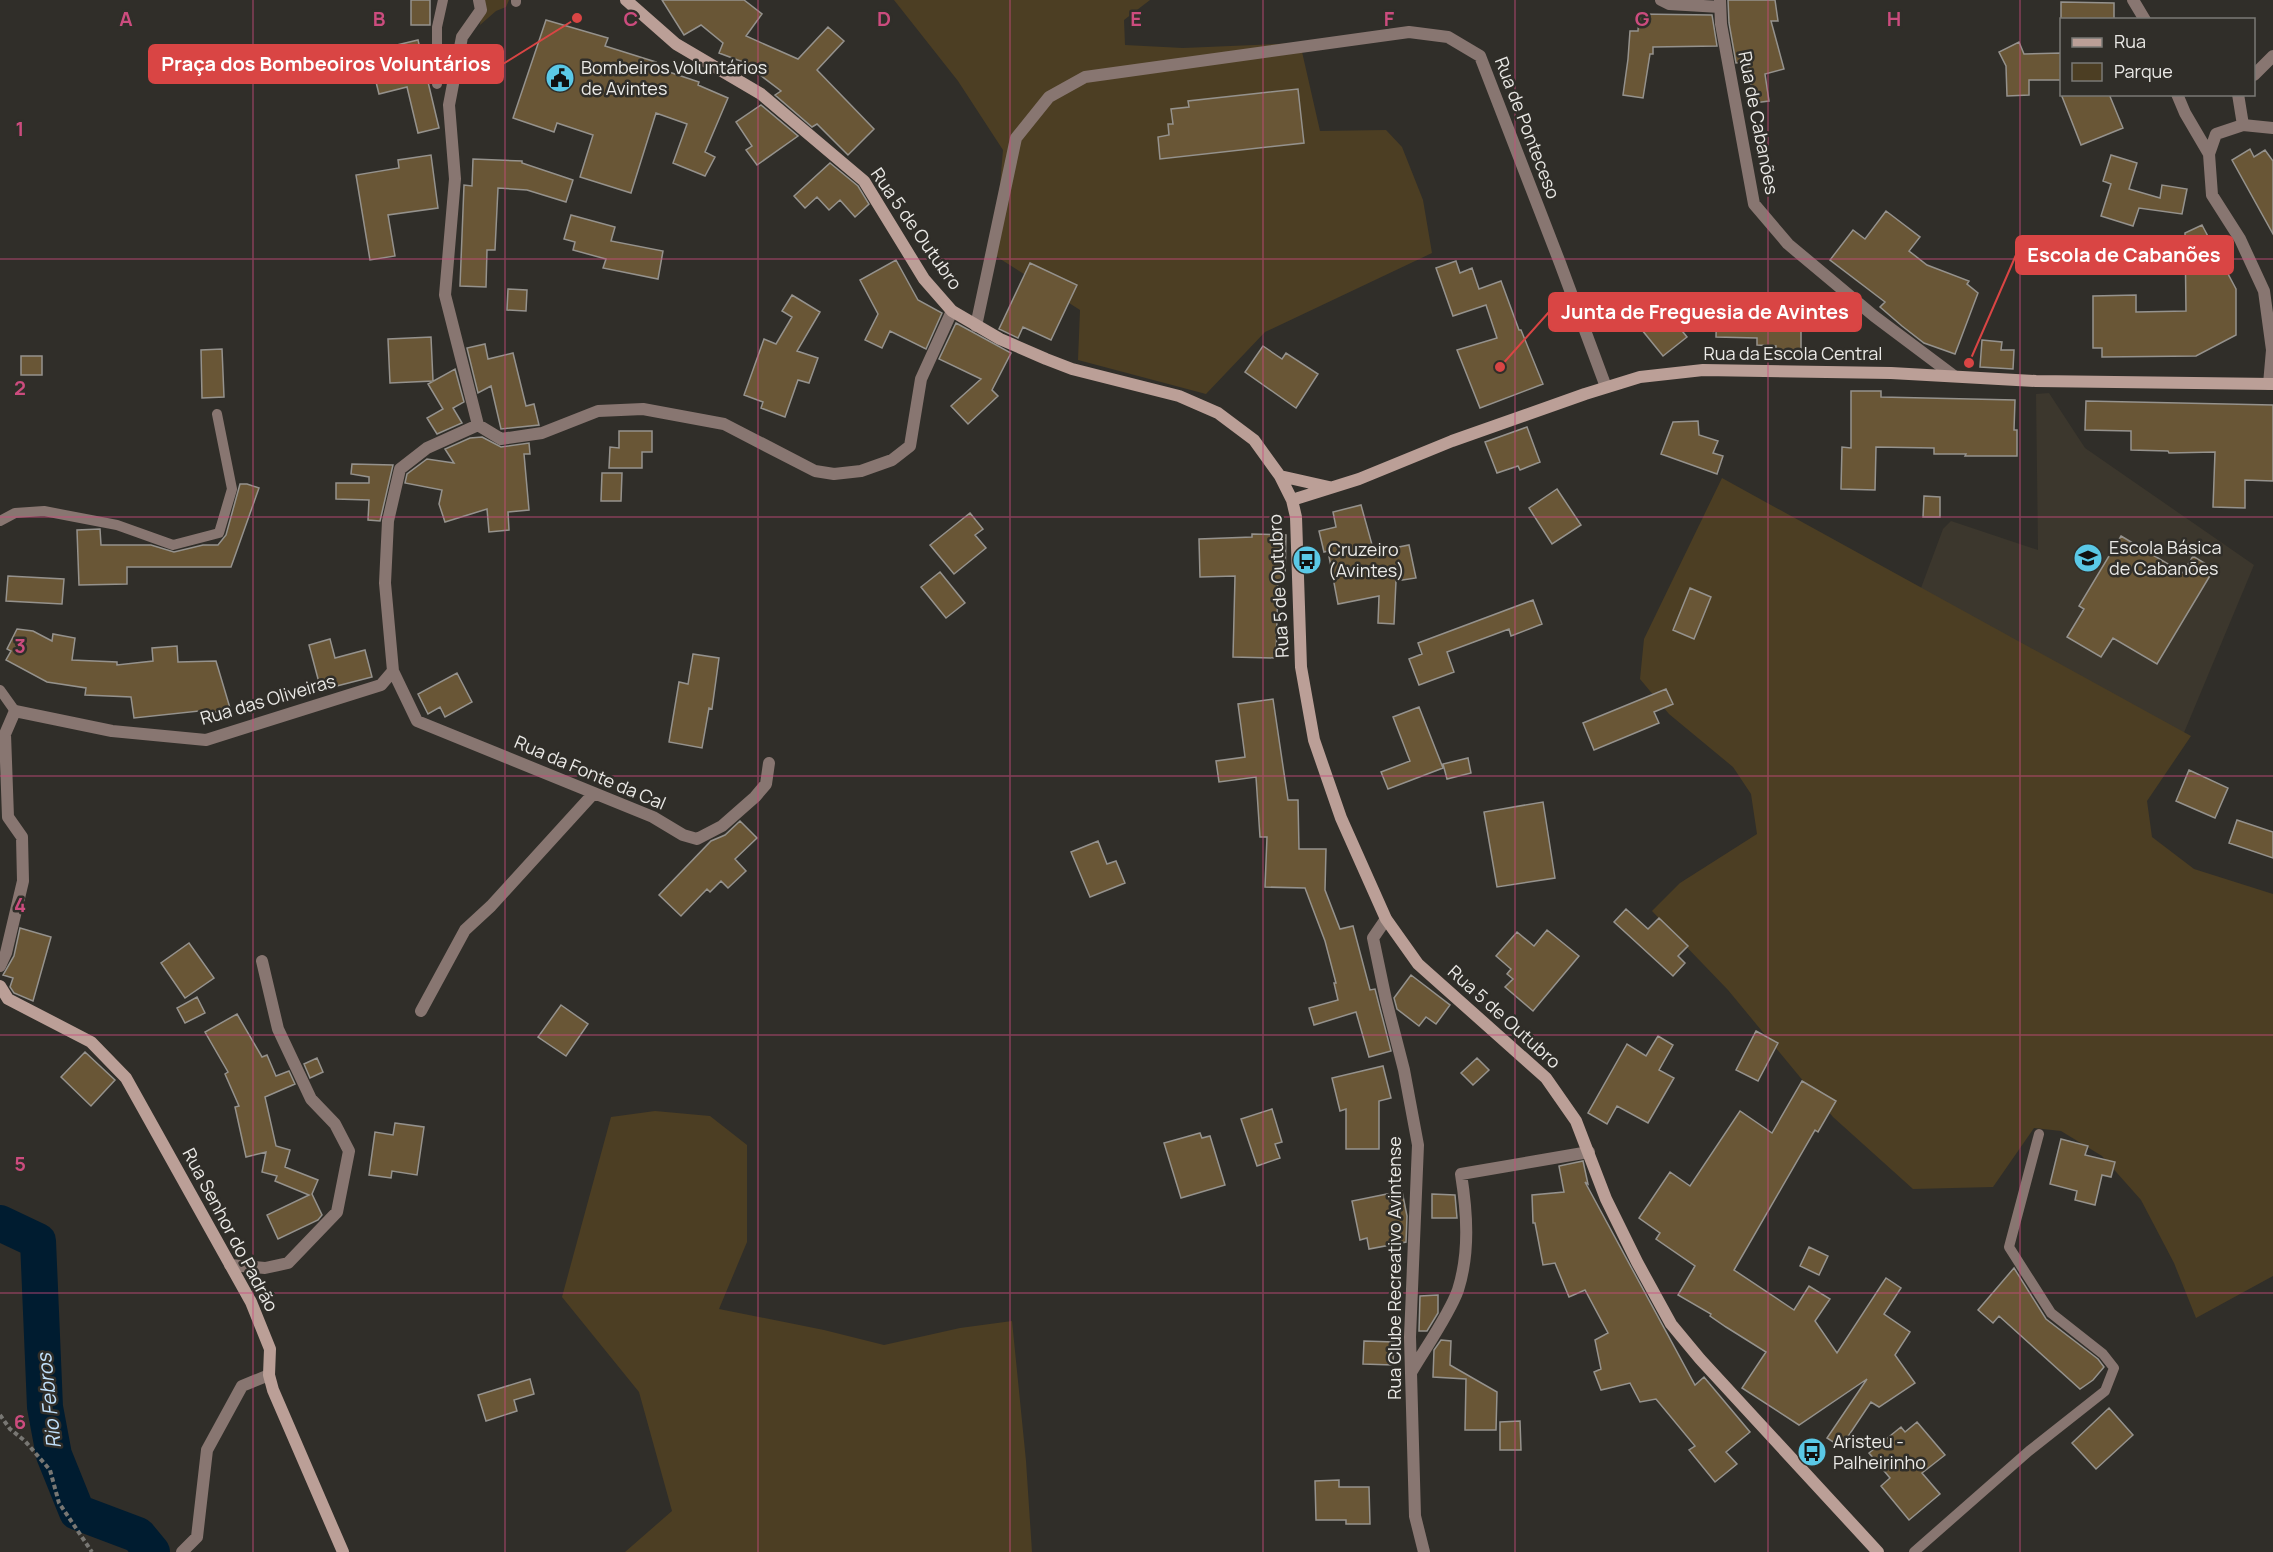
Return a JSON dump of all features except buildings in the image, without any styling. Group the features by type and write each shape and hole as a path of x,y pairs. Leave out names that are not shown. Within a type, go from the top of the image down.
{"street":[{"path":"479,0 481,10 462,37 449,105 455,179 445,295 478,425 501,439 542,433 598,411 643,409 724,424 815,471 834,474 861,471 892,460 910,446 921,379 952,311"},
{"name":"Rua 5 de Outubro","path":"626,0 676,44 761,94 864,181 924,279 952,311 976,326 1072,369 1179,396 1218,413 1254,440 1280,476 1292,500 1296,517 1301,667 1314,740 1341,819 1386,919 1418,964 1546,1078 1576,1121 1611,1209 1671,1324 1700,1359 1878,1552"},
{"path":"1661,0 1669,4 1720,3"},
{"path":"2133,0 2144,18"},
{"name":"Rua de Cabanões","path":"1720,3 1730,78 1754,204 1788,244 1874,316 1932,362 1954,376"},
{"name":"Rua de Ponteceso","path":"976,326 1016,138 1049,97 1085,77 1409,32 1448,37 1480,56 1606,387"},
{"path":"2255,73 2273,56"},
{"path":"2178,96 2209,154"},
{"path":"2238,96 2243,125"},
{"path":"2271,384 2272,350 2264,291 2240,239 2212,195 2209,154 2216,134 2243,125 2273,128"},
{"name":"Rua da Escola Central","path":"1292,500 1359,479 1452,441 1640,377 1702,370 1891,373 2036,381 2271,384"},
{"path":"393,671 385,583 388,521 400,469 428,448 478,425"},
{"name":"Rua da Escola Central","path":"1280,476 1332,487"},
{"name":"Rua das Oliveiras","path":"15,711 112,731 206,740 381,685 393,671"},
{"name":"Rua da Fonte da Cal","path":"393,671 417,721 653,817 683,835 697,839 722,826 755,797 766,784 769,764"},
{"path":"0,966 6,953 23,881 22,837 8,818 5,734 15,711"},
{"path":"421,1011 465,930 491,906 594,793"},
{"name":"Rua Clube Recreativo Avintense","path":"1386,919 1373,938 1404,1070 1418,1144 1413,1234 1411,1372 1415,1516 1424,1552"},
{"path":"230,1265 265,1268 288,1263 337,1212 349,1151 335,1124 311,1099 278,1029 262,961"},
{"name":"Rua Senhor do Padrão","path":"0,986 8,999 92,1042 126,1078 251,1302 270,1349 269,1375 343,1552"},
{"path":"1411,1372 1457,1291 1467,1250 1465,1200 1461,1174 1589,1152"},
{"path":"182,1552 197,1537 207,1450 242,1386 269,1375"}],"lane":[{"path":"437,84 437,27 443,0"},
{"path":"0,521 15,513 44,511 117,525 174,545 219,533 232,489 217,414"},
{"path":"0,690 15,711"},
{"path":"1914,1552 2029,1451 2104,1391 2114,1368 2103,1354 2051,1313 2009,1247 2039,1134"}],"path":[{"path":"0,1415 10,1429 25,1441 50,1470 59,1503 92,1552"}],"shaded area":[{"name":"Escola Básica de Cabanões","path":"2049,393 2085,448 2254,565 2183,735 1908,623 1943,529 1951,521 2038,550 2036,394"}],"green space":[{"path":"484,0 509,0 506,7 496,11 480,25"},
{"path":"894,0 1150,0 1124,20 1125,45 1183,48 1300,43 1320,131 1386,130 1402,147 1423,200 1432,253 1265,332 1206,394 1078,360 1080,310 994,255 1003,150 958,81"},
{"path":"1722,478 2191,736 2147,801 2152,837 2194,869 2273,894 2273,1276 2196,1318 2174,1263 2141,1200 2102,1156 2061,1131 2034,1128 1993,1187 1913,1189 1833,1117 1728,990 1652,911 1680,883 1757,834 1751,794 1733,767 1669,714 1640,679 1644,639"},
{"path":"655,1111 710,1116 747,1145 747,1242 719,1309 824,1330 884,1345 960,1328 1012,1321 1026,1461 1032,1552 625,1552 672,1511 639,1392 562,1297 611,1117"}],"waterway":[{"name":"Rio Febros","path":"0,1223 38,1241 45,1407 54,1455 77,1512 138,1535 152,1552"}],"place":[{"name":"Praça dos Bombeoiros Voluntários","path":"577,18"},
{"name":"Bombeiros Voluntários de Avintes","path":"560,78"},
{"name":"Escola de Cabanões","path":"1969,363"},
{"name":"Junta de Freguesia de Avintes","path":"1500,367"},
{"name":"Escola Básica de Cabanões","path":"2088,558"},
{"name":"Cruzeiro (Avintes)","path":"1307,560"},
{"name":"Aristeu - Palheirinho","path":"1812,1452"}]}
